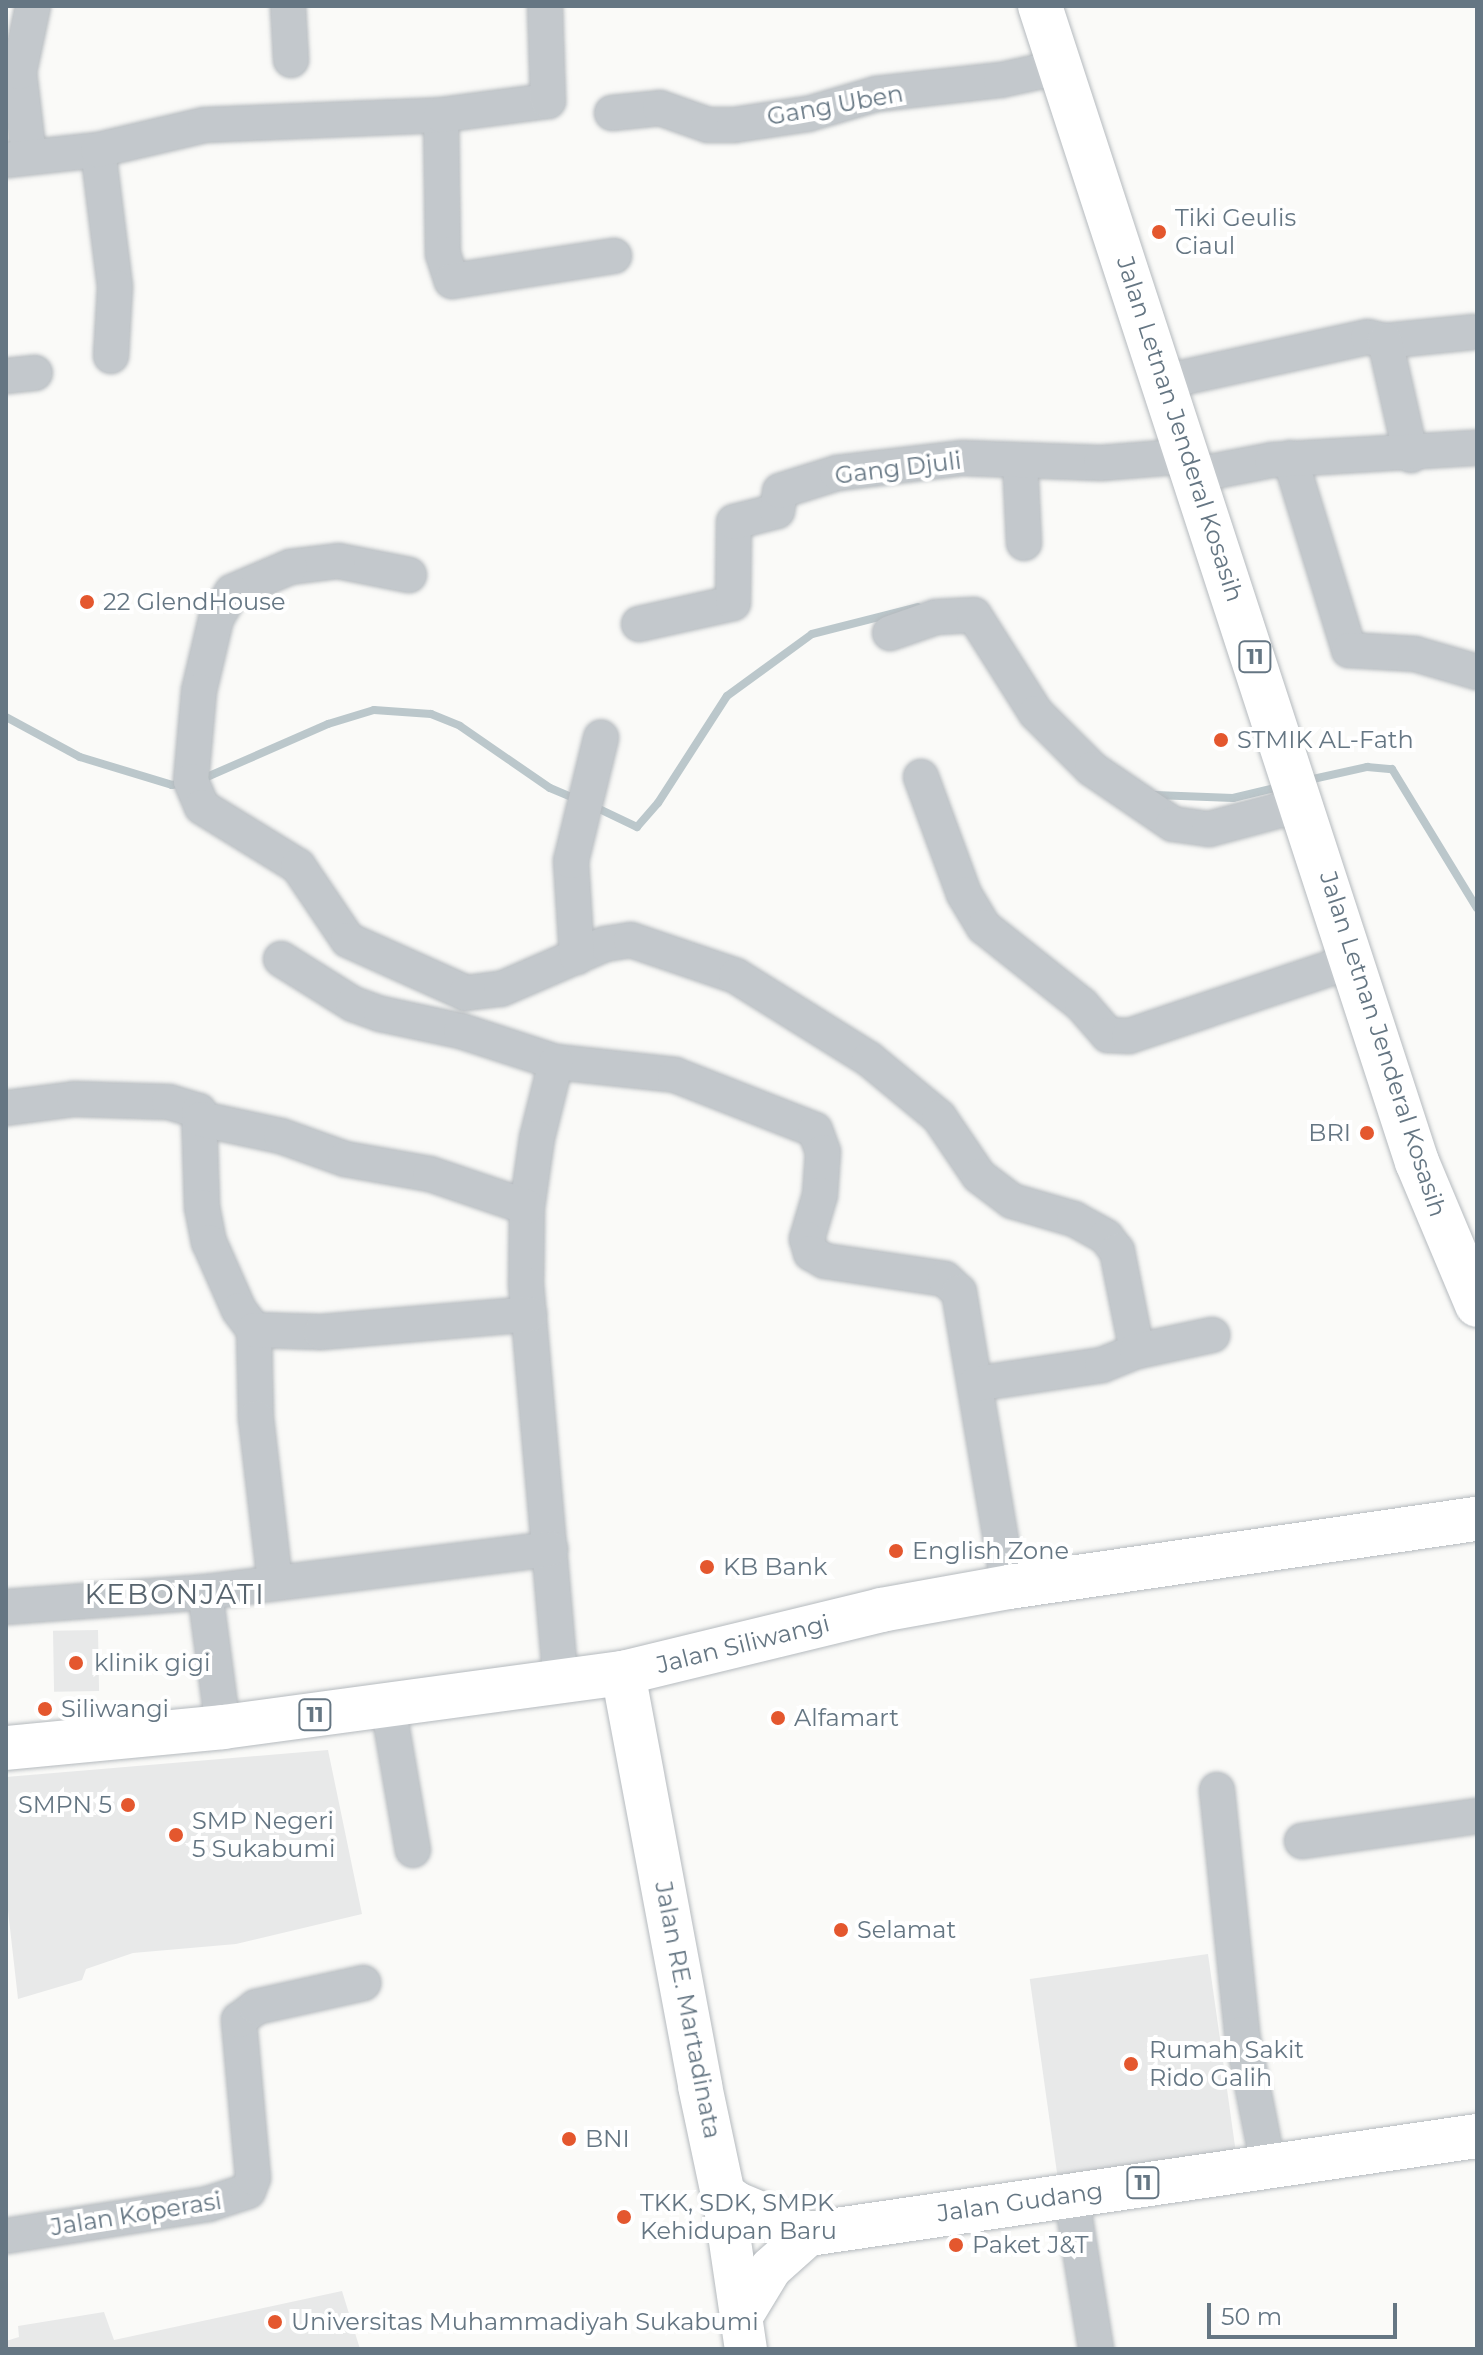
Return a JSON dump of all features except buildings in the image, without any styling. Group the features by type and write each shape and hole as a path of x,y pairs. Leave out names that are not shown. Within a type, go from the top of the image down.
{"highway":[{"name":"Jalan Letnan Jenderal Kosasih","path":"1046,7 1060,67 1355,960 1417,1162 1477,1305"},
{"name":"Jalan Siliwangi","path":"6,1748 223,1727 623,1673 881,1610 1009,1587 1477,1519"},
{"name":"Jalan RE. Martadinata","path":"623,1673 723,2194"},
{"name":"Jalan Gudang","path":"809,2234 1268,2164 1477,2136"},
{"name":"11","path":"723,2194 750,2211 809,2234"}],"main road":[{"name":"Jalan RE. Martadinata","path":"723,2194 745,2332"},
{"path":"745,2332 771,2268 809,2234"}],"street":[{"path":"33,6 19,72 18,158 98,150 205,125 441,115 548,101 545,6"},
{"path":"288,6 291,60"},
{"name":"Gang Uben","path":"612,113 660,108 708,125 734,125 808,114 876,94 1001,80 1060,67"},
{"path":"441,115 443,254 452,281 614,256"},
{"path":"98,150 115,287 111,356"},
{"path":"1163,382 1357,339 1385,341 1473,332"},
{"path":"1385,341 1411,455"},
{"name":"Gang Djuli","path":"639,624 733,603 734,522 777,511 780,491 853,471 963,458 1192,465 1290,458 1411,455 1477,448"},
{"path":"1290,458 1349,650 1415,654 1477,672"},
{"path":"1020,461 1024,543"},
{"path":"409,575 338,561 275,571 232,592 216,619 199,691 194,794 202,807 298,866 348,940 466,993 501,989 577,957 631,940 736,976 869,1059 939,1117 993,1188 1012,1201 1074,1219 1106,1237 1117,1251 1137,1351"},
{"path":"890,633 936,617 974,615 1036,713 1092,769 1173,824 1209,829 1303,804"},
{"path":"577,957 571,861 601,738"},
{"path":"921,777 964,894 984,927 1082,1005 1108,1035 1129,1036 1355,960"},
{"path":"281,959 353,1004 381,1014 461,1031 556,1062 675,1075 815,1130 822,1141 823,1161 820,1195 807,1239 811,1253 825,1261 951,1282 961,1296 1009,1587"},
{"path":"556,1062 537,1138 527,1207 529,1314 561,1681"},
{"path":"6,1108 74,1099 169,1102 194,1107 201,1119 202,1207 209,1242 239,1310 254,1330 256,1418 275,1581"},
{"path":"201,1119 281,1136 345,1159 430,1174 527,1207"},
{"path":"254,1330 321,1332 529,1314"},
{"path":"975,1384 1102,1365 1137,1351 1212,1335"},
{"path":"6,1607 205,1592 550,1549"},
{"path":"205,1592 223,1727"},
{"path":"388,1706 413,1850"},
{"path":"1217,1790 1242,2034 1268,2164"},
{"path":"1302,1841 1477,1816"},
{"name":"Jalan Koperasi","path":"6,2236 208,2204 248,2191 253,2178 239,2020 256,2007 363,1983"},
{"path":"1071,2194 1096,2349"}],"shaded area":[{"name":"klinik gigi","path":"98,1630 99,1691 54,1692 53,1631"},
{"name":"SMP Negeri 5 Sukabumi","path":"328,1750 362,1914 236,1944 133,1953 86,1969 82,1980 18,1999 6,1893 6,1777"},
{"name":"Rumah Sakit Rido Galih","path":"1208,1954 1236,2156 1058,2181 1030,1979"},
{"name":"Universitas Muhammadiyah Sukabumi","path":"342,2291 360,2349 6,2349 6,2341 19,2337 18,2326 104,2312 114,2340"}],"waterway":[{"path":"593,806 637,827 658,803 727,696 812,634 918,607"},
{"path":"200,780 328,724 374,710 431,714 460,726 550,788 576,799"},
{"path":"6,717 80,757 172,785 183,783"},
{"path":"1304,781 1367,767 1392,769 1477,908"},
{"path":"1155,795 1233,798 1279,787"}],"place":[{"name":"Tiki Geulis Ciaul","path":"1159,232"},
{"name":"22 GlendHouse","path":"87,602"},
{"name":"STMIK AL-Fath","path":"1221,740"},
{"name":"BRI","path":"1367,1133"},
{"name":"English Zone","path":"896,1551"},
{"name":"KB Bank","path":"707,1567"},
{"name":"klinik gigi","path":"76,1663"},
{"name":"Siliwangi","path":"45,1709"},
{"name":"Alfamart","path":"778,1718"},
{"name":"SMPN 5","path":"128,1805"},
{"name":"SMP Negeri 5 Sukabumi","path":"176,1835"},
{"name":"Selamat","path":"841,1930"},
{"name":"Rumah Sakit Rido Galih","path":"1131,2064"},
{"name":"BNI","path":"569,2139"},
{"name":"TKK, SDK, SMPK Kehidupan Baru","path":"624,2217"},
{"name":"Paket J&T","path":"956,2245"},
{"name":"Universitas Muhammadiyah Sukabumi","path":"275,2322"}],"district":[{"name":"KEBONJATI","path":"175,1594"}]}
